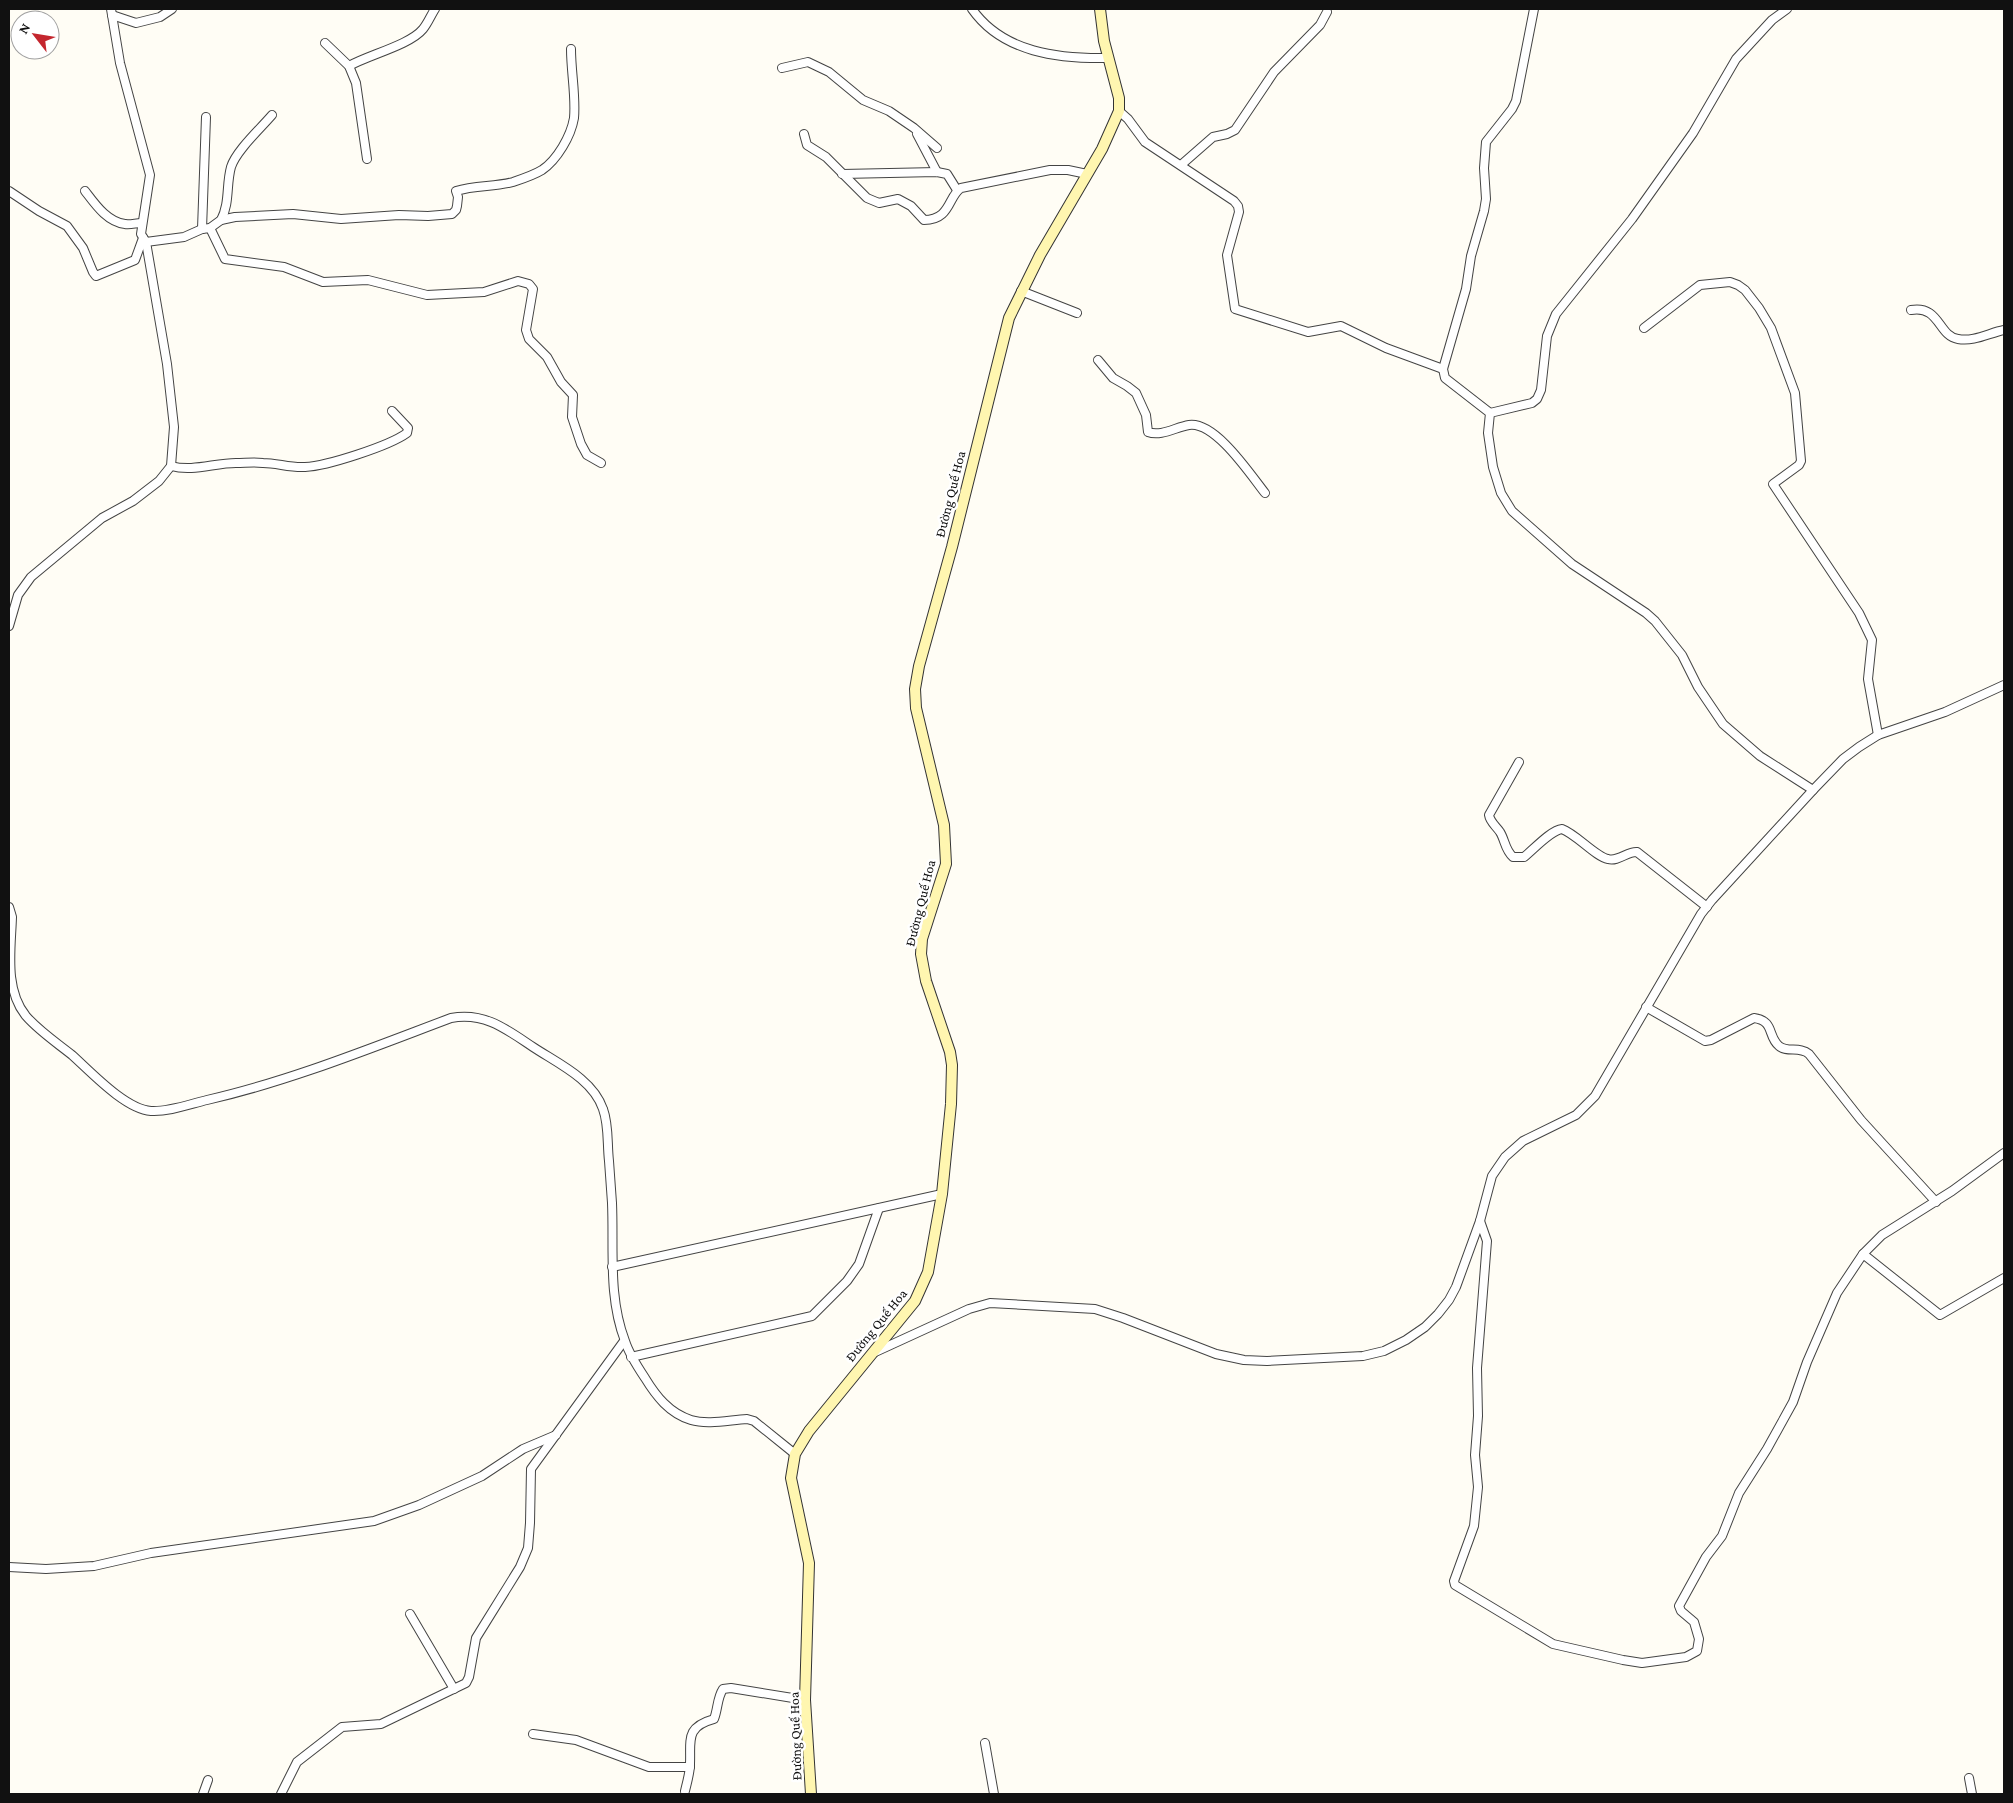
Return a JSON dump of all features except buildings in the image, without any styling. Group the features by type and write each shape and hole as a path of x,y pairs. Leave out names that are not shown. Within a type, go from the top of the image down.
{"street":[{"path":"111,12 136,23 160,17 172,9"},
{"path":"349,66 418,34 423,30 435,9"},
{"path":"972,9 1001,38 1023,48 1077,59 1109,58"},
{"name":"Đường Quế Hoa","path":"811,1794 805,1700 809,1563 791,1478 795,1454 809,1431 869,1355 915,1301 923,1287 928,1272 942,1194 951,1104 952,1065 950,1052 926,981 921,954 922,939 946,864 946,843 944,826 916,708 915,689 919,666 952,546 1009,318 1021,291 1102,149 1118,111 1119,98 1104,41 1100,9"},
{"path":"1490,413 1444,378 1443,370 1466,289 1471,256 1484,211 1486,199 1484,168 1486,142 1516,101 1534,9"},
{"path":"1490,413 1532,403 1537,399 1541,390 1547,336 1556,314 1632,219 1693,133 1736,59 1772,20 1787,9"},
{"path":"9,626 18,595 31,577 102,518 140,496 159,481 171,466 174,427 168,364 144,240 140,234 150,175 120,63 111,12"},
{"path":"1181,166 1213,137 1235,130 1274,72 1320,25 1327,12"},
{"path":"325,43 349,66 356,83 367,159"},
{"path":"144,240 184,237 221,220 235,217 293,214 333,219 399,215 444,216 452,214 456,210 458,197 456,191 476,186 512,182 542,170 554,158 570,132 574,120 571,49"},
{"path":"782,68 808,62 829,72 863,100 889,111 914,128 937,148"},
{"path":"1118,111 1128,119 1145,142 1234,201 1238,206 1239,212 1227,255 1235,309 1244,314 1308,332 1341,326 1386,348 1443,370"},
{"path":"221,220 226,211 232,166 272,115"},
{"path":"206,117 206,228 225,259 284,267 323,282 368,280 427,295 484,292 518,282 529,284 533,289 526,330 527,336 547,357 561,382 573,395 572,417 581,444 587,455 601,464"},
{"path":"914,128 937,172"},
{"path":"804,134 806,144 826,157 866,198 879,203 898,199 911,206 924,220 936,217 946,211 957,190 991,181 1050,170 1068,170 1087,174"},
{"path":"842,174 937,172 946,174 957,190"},
{"path":"9,190 39,211 67,226 83,248 96,276 135,260 144,240"},
{"path":"85,190 97,207 107,216 125,224 141,222"},
{"path":"1644,328 1700,285 1730,282 1745,290 1772,328 1795,393 1796,422 1801,461 1800,465 1773,484 1859,613 1870,634 1872,646 1868,679 1878,735"},
{"path":"1021,291 1077,313"},
{"path":"1911,310 1923,310 1932,314 1947,333 1956,339 1973,339 2004,330"},
{"path":"1098,360 1113,378 1136,393 1146,415 1148,432 1162,433 1194,424 1202,427 1219,437 1264,493"},
{"path":"171,466 182,469 230,463 265,463 281,466 308,467 332,462 356,455 407,433 408,428 392,411"},
{"path":"1490,413 1488,433 1494,467 1501,493 1512,511 1579,570 1637,606 1651,617 1682,656 1698,687 1723,724 1760,756 1813,790"},
{"path":"869,1355 969,1309 990,1303 1095,1309 1216,1354 1244,1360 1267,1361 1363,1356 1384,1351 1406,1340 1425,1327 1438,1314 1456,1287 1480,1221 1492,1176 1498,1166 1523,1141 1576,1115 1586,1107 1595,1096 1707,907 1813,790 1843,759 1878,735 1945,712 2004,686"},
{"path":"1519,762 1489,815 1490,820 1501,834 1509,854 1513,857 1524,858 1558,829 1562,829 1606,859 1618,858 1632,852 1637,852 1707,907"},
{"path":"9,907 12,917 12,986 18,1004 26,1015 137,1107 151,1111 174,1108 224,1096 328,1064 451,1018 464,1016 475,1016 505,1029 579,1078 594,1094 603,1108 606,1120 612,1203 612,1267 618,1318 624,1341 632,1357 661,1402 681,1416 701,1422 747,1419 754,1421 795,1454"},
{"path":"1646,1007 1705,1041 1711,1040 1754,1018 1767,1022 1777,1045 1782,1048 1801,1049 1809,1054 1860,1120 1936,1202"},
{"path":"1480,1221 1487,1241 1477,1368 1478,1416 1476,1455 1478,1487 1474,1526 1454,1581 1455,1585 1553,1644 1623,1660 1642,1662 1686,1657 1695,1653 1698,1649 1698,1640 1694,1622 1681,1611 1679,1606 1706,1557 1722,1536 1739,1493 1767,1449 1793,1402 1807,1362 1837,1293 1863,1254 1882,1236 1936,1202 2004,1153"},
{"path":"612,1267 942,1194"},
{"path":"632,1357 812,1316 847,1281 859,1264 879,1208"},
{"path":"1863,1254 1940,1315 2004,1278"},
{"path":"280,1794 297,1762 342,1727 381,1724 466,1684 476,1638 523,1561 530,1533 531,1469 624,1341"},
{"path":"9,1567 46,1569 94,1566 151,1554 374,1521 419,1506 482,1476 523,1450 558,1434"},
{"path":"410,1614 454,1689"},
{"path":"685,1791 690,1767 690,1737 695,1727 703,1722 714,1719 723,1689 731,1688 805,1700"},
{"path":"533,1734 576,1740 650,1767 690,1767"},
{"path":"985,1743 994,1794"},
{"path":"1969,1778 1972,1794"},
{"path":"203,1794 208,1780"}]}
